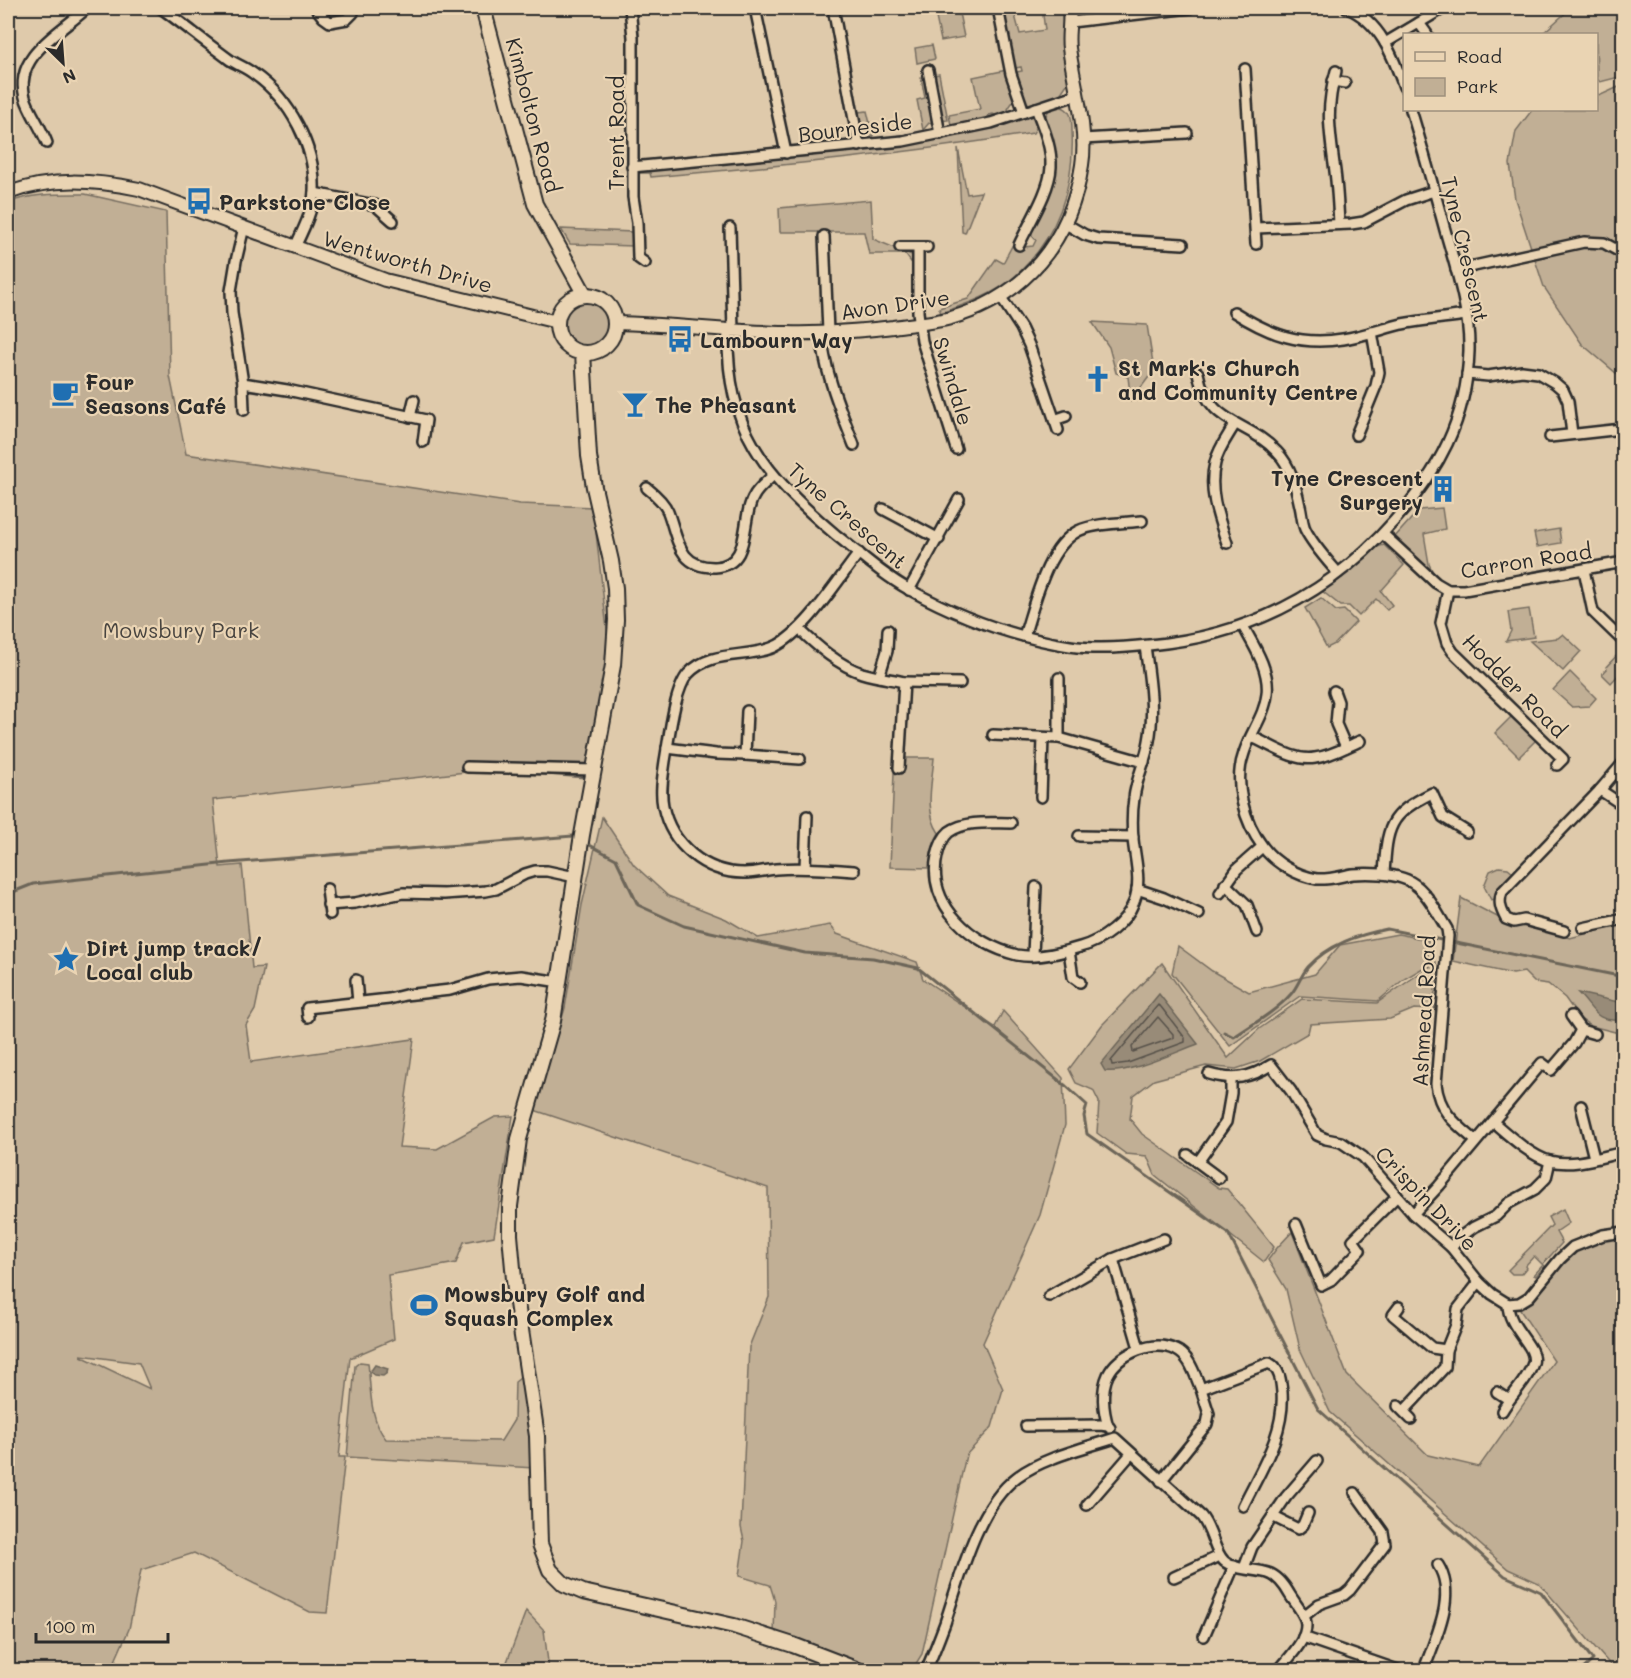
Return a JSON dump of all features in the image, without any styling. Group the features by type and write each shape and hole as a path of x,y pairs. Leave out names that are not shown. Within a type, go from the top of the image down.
{"main road":[{"name":"Kimbolton Road","path":"483,8 535,204 585,295"},
{"path":"585,295 603,300 614,314 615,323 614,332 604,348 595,352 583,353 568,348 558,332 557,322 563,306 577,296 585,295"},
{"path":"583,353 589,456 611,561 616,620 613,665 575,877 553,1021 519,1139 510,1206 515,1290 537,1436 540,1544 550,1570 564,1584 583,1592 735,1626 793,1644 858,1671"}],"street":[{"path":"47,143 25,96 23,83 26,66 33,55 87,8"},
{"path":"161,8 231,61 255,74 283,102 306,143 313,167 314,193 309,214 295,248"},
{"path":"316,8 330,22 340,22 353,13 353,8"},
{"name":"Trent Road","path":"630,8 633,37 632,167 638,262"},
{"path":"755,8 786,153"},
{"path":"833,8 859,146"},
{"path":"998,8 1011,74 1024,112"},
{"name":"Avon Drive","path":"615,323 790,333 872,329 950,318 976,309 1000,296 1032,272 1052,248 1066,224 1076,197 1083,163 1083,139 1068,45 1071,22 1069,8"},
{"path":"1071,22 1129,12 1190,8"},
{"path":"1347,8 1366,19 1385,43 1403,85"},
{"path":"1385,43 1444,8"},
{"path":"1419,22 1426,33"},
{"path":"1245,69 1256,244"},
{"path":"928,70 940,134"},
{"path":"1339,224 1335,165 1328,115 1334,76 1345,83"},
{"path":"1235,86 1246,85"},
{"name":"Bourneside","path":"632,167 903,141 992,123 1076,95"},
{"path":"1018,245 1048,183 1051,167 1049,147 1036,108"},
{"name":"Tyne Crescent","path":"731,330 728,360 735,401 756,451 773,475 819,520 909,590 992,628 1072,646 1116,648 1182,642 1243,626 1276,612 1338,573 1383,534 1429,478 1448,444 1459,415 1467,374 1469,348 1466,315 1456,270 1411,111"},
{"path":"1083,139 1187,133"},
{"name":"Wentworth Drive","path":"8,193 45,183 72,180 105,182 139,189 385,280 557,322"},
{"path":"1256,228 1364,222 1406,200 1434,191"},
{"path":"314,193 378,200 393,221"},
{"path":"1066,224 1085,235 1098,239 1183,244"},
{"path":"244,227 231,291 232,313 243,383 244,410"},
{"path":"730,228 731,330"},
{"path":"824,236 824,358 829,382 854,445"},
{"path":"1456,270 1584,242 1604,243 1623,254"},
{"name":"Swindale","path":"900,247 922,247 919,324 927,360 956,449"},
{"path":"1000,296 1028,343 1058,430"},
{"path":"1234,312 1276,335 1310,341 1346,339 1404,324 1466,315"},
{"path":"1252,323 1257,314"},
{"path":"1356,435 1377,386 1378,372 1372,332"},
{"path":"1467,374 1488,376 1522,371 1538,373 1563,390 1568,401 1572,434"},
{"path":"1198,373 1210,393 1213,408 1277,451 1295,482 1304,526 1312,542 1338,573"},
{"path":"243,383 287,390 426,420 423,442"},
{"path":"410,417 414,400"},
{"path":"1054,420 1066,416"},
{"path":"1227,543 1216,510 1212,485 1215,462 1235,424"},
{"path":"1550,436 1616,433"},
{"path":"647,488 663,503 668,512 683,554 702,566 717,567 730,562 741,552 753,496 773,475"},
{"path":"909,590 959,499"},
{"path":"883,509 899,512 939,539"},
{"path":"1024,636 1051,559 1064,543 1078,531 1090,527 1142,521"},
{"name":"Carron Road","path":"1383,534 1436,584 1448,590 1464,590 1623,562"},
{"path":"854,871 805,868 745,873 725,870 695,857 685,848 668,822 663,806 663,776 679,688 688,675 700,663 714,658 773,647 799,629 859,553"},
{"path":"1584,570 1593,612 1623,642"},
{"name":"Hodder Road","path":"1448,590 1441,623 1447,643 1469,669 1563,759 1557,765"},
{"path":"1220,893 1237,869 1262,847 1241,801 1239,768 1268,693 1263,665 1243,626"},
{"path":"799,629 815,644 842,663 860,672 904,682 960,683"},
{"path":"879,677 886,651 888,630"},
{"path":"1011,824 976,823 951,831 942,840 934,872 941,898 957,922 971,934 1003,951 1033,955 1069,951 1100,939 1124,918 1133,904 1137,890 1138,875 1133,837 1134,796 1150,739 1151,715 1145,645"},
{"path":"1059,678 1059,738"},
{"path":"899,768 904,682"},
{"path":"1334,691 1338,702 1336,724 1346,747"},
{"path":"745,755 747,711"},
{"path":"993,735 1059,738 1144,762"},
{"path":"1252,737 1303,759 1314,759 1360,741"},
{"path":"1041,797 1043,738"},
{"path":"668,748 716,754 800,759"},
{"path":"1564,931 1524,920 1514,922 1506,919 1499,899 1502,892 1600,790 1623,762"},
{"path":"467,767 594,771"},
{"path":"1600,790 1623,806"},
{"path":"1384,874 1385,854 1392,823 1400,812 1412,803 1432,793 1443,817 1467,832"},
{"path":"805,868 807,816"},
{"path":"1079,836 1133,837"},
{"name":"Ashmead Road","path":"1262,847 1285,867 1317,879 1354,874 1384,874 1411,882 1422,890 1447,928 1448,940 1436,1084 1437,1097 1454,1123 1476,1141"},
{"path":"327,888 329,910 403,893 444,894 486,891 496,889 535,871 575,877"},
{"path":"1225,884 1247,905 1257,933"},
{"path":"1033,955 1036,887"},
{"path":"1137,890 1164,898 1199,914"},
{"path":"1583,928 1623,919"},
{"path":"1069,951 1072,980"},
{"path":"308,1017 307,1008 450,990 488,979 520,976 560,982"},
{"path":"356,980 358,1002"},
{"path":"1571,1016 1581,1030 1595,1034"},
{"path":"1413,1214 1542,1062 1551,1070 1574,1043 1581,1030"},
{"name":"Crispin Drive","path":"1209,1074 1245,1078 1271,1065 1291,1091 1317,1135 1341,1142 1363,1156 1413,1214 1451,1246 1479,1282 1508,1304"},
{"path":"1198,1162 1226,1122 1231,1078"},
{"path":"1581,1106 1594,1158"},
{"path":"1493,1122 1528,1149 1550,1161 1569,1163 1623,1152"},
{"path":"1188,1155 1219,1178"},
{"path":"1451,1246 1474,1227 1496,1216 1509,1203 1535,1189 1546,1178 1550,1161"},
{"path":"1296,1224 1321,1284 1326,1283 1360,1250 1353,1240 1397,1196"},
{"path":"1502,1411 1508,1399 1529,1372 1534,1356 1529,1345 1511,1321 1508,1304 1519,1303 1529,1297 1560,1259 1573,1247 1603,1235 1623,1232"},
{"path":"1049,1296 1113,1259 1164,1239"},
{"path":"1113,1259 1139,1348"},
{"path":"1404,1412 1445,1367 1446,1350 1456,1325 1458,1309 1479,1282"},
{"path":"1399,1307 1393,1315 1432,1347 1446,1350"},
{"path":"1161,1481 1207,1425 1209,1414 1190,1364 1177,1350 1139,1348 1120,1361 1108,1374 1104,1398 1108,1425 1115,1438 1131,1454 1161,1481 1208,1523 1223,1561 1234,1566 1272,1574 1277,1578 1304,1617 1305,1630 1303,1638 1279,1671"},
{"path":"1201,1389 1266,1363 1273,1365 1279,1374 1283,1406 1280,1425 1274,1444 1243,1506"},
{"path":"1497,1392 1508,1399"},
{"path":"1026,1426 1108,1425"},
{"path":"926,1671 944,1626 969,1550 997,1496 1017,1476 1043,1463 1115,1438"},
{"path":"1087,1506 1131,1454"},
{"path":"1244,1568 1252,1547 1286,1497 1317,1461"},
{"path":"1304,1617 1319,1604 1337,1599 1350,1590 1386,1542 1383,1532 1355,1493"},
{"path":"1274,1517 1298,1528 1303,1525 1308,1514"},
{"path":"1174,1577 1220,1556"},
{"path":"1424,1671 1445,1603 1445,1583 1438,1565"},
{"path":"1204,1636 1234,1566"},
{"path":"1303,1638 1398,1671"}],"green space":[{"path":"320,8 349,9 344,17 333,19 324,14"},
{"path":"934,8 958,8 964,37 941,41"},
{"path":"1002,8 1013,8 1020,34 1045,30 1042,8 1062,8 1064,50 1069,81 1059,96 1034,105 1024,101 1016,75 1017,72 1022,71 1021,67 1013,66"},
{"path":"1571,8 1623,8 1623,76 1600,82 1598,80 1598,33 1543,33"},
{"path":"932,45 935,59 917,63 915,48"},
{"path":"1007,70 1016,102 1012,103 1008,109 1009,113 998,117 993,114 989,115 987,120 954,128 949,115 980,109 973,77"},
{"path":"939,74 948,120 929,123 923,130 917,100 925,98 921,78"},
{"path":"1623,85 1623,379 1582,344 1544,287 1515,199 1510,164 1516,131 1531,111 1598,111 1598,94"},
{"path":"1058,106 1066,109 1070,115 1072,152 1066,191 1052,228 1030,261 1007,283 980,298 941,313 939,308 968,299 996,259 1003,263 1012,246 1022,250 1024,247 1033,246 1036,240 1032,236 1034,222 1051,187 1056,170 1055,150 1044,119 1050,108"},
{"path":"867,111 873,136 863,134 858,112"},
{"path":"1029,116 1034,117 1037,121 1033,133 890,153 747,168 651,177 650,173 640,173 644,170 818,155 922,142"},
{"path":"958,148 967,194 981,192 965,233 962,232"},
{"name":"Mowsbury Park","path":"85,194 166,212 170,376 186,454 520,504 593,507 609,647 586,778 524,773 466,772 213,800 220,867 242,865 252,968 264,967 255,1010 246,1025 251,1062 414,1039 399,1147 437,1149 495,1117 513,1116 494,1236 464,1242 456,1263 388,1275 394,1339 350,1358 339,1457 345,1457 327,1613 310,1612 194,1553 141,1570 129,1629 111,1670 8,1670 8,203 36,196","holes":["81,1355 139,1363 150,1389"]},
{"path":"871,200 873,239 912,255 915,259 914,266 905,254 869,254 864,232 780,232 779,208"},
{"path":"561,229 633,232 634,246 570,244"},
{"path":"587,300 604,307 611,324 604,341 587,348 570,341 563,324 570,307"},
{"path":"1092,322 1147,325 1154,370 1131,401 1128,377 1116,373 1109,347"},
{"path":"1442,508 1445,529 1424,534 1429,564 1434,574 1394,538 1419,510"},
{"path":"1559,529 1561,543 1537,547 1534,533"},
{"path":"1384,545 1404,565 1381,591 1392,605 1387,610 1376,599 1359,616 1349,606 1341,606 1322,591 1377,547"},
{"path":"1321,598 1336,611 1344,610 1356,622 1335,644 1327,648 1305,608"},
{"path":"1529,609 1534,637 1506,641 1511,631 1508,612"},
{"path":"1563,634 1581,651 1563,671 1530,641 1558,638"},
{"path":"1623,649 1623,670 1611,683 1602,674"},
{"path":"1570,672 1596,698 1589,706 1572,707 1553,690"},
{"path":"1513,715 1537,739 1519,757 1495,733"},
{"path":"905,758 934,758 930,806 934,824 939,833 932,850 930,868 890,867 894,773 904,773"},
{"path":"602,817 634,865 668,896 726,919 758,938 830,925 837,934 917,962 923,979 995,1027 1003,1011 1063,1078 1065,1125 1040,1215 983,1343 1003,1389 992,1427 966,1455 922,1654 912,1670 868,1670 774,1634 775,1601 770,1585 739,1576 744,1541 741,1527 749,1347 769,1297 768,1188 534,1110 565,1008 582,905"},
{"path":"1499,867 1508,868 1514,873 1495,893 1495,899 1491,900 1484,886 1490,871"},
{"path":"1461,898 1505,921 1570,938 1623,924 1623,1034 1591,1026 1580,1019 1565,998 1548,984 1534,982 1524,972 1513,974 1453,961"},
{"path":"1398,934 1428,940 1428,965 1404,979 1378,1001 1300,996 1230,1046 1172,973 1178,946 1212,971 1249,992 1315,974 1340,945"},
{"path":"1436,962 1434,1010 1414,1009 1390,1019 1310,1024 1308,1033 1260,1061 1236,1069 1206,1066 1154,1080 1133,1096 1130,1119 1142,1134 1219,1188 1227,1189 1274,1247 1264,1262 1155,1175 1147,1156 1126,1154 1097,1133 1099,1102 1093,1090 1076,1083 1069,1069 1102,1025 1162,963 1228,1058 1259,1029 1302,999 1377,1003"},
{"path":"1563,1209 1569,1223 1556,1232 1562,1243 1543,1264 1545,1266 1536,1276 1534,1275 1543,1265 1534,1256 1521,1274 1512,1274 1508,1270 1552,1225 1548,1217"},
{"path":"1292,1232 1347,1375 1428,1455 1479,1467 1554,1361 1518,1307 1535,1299 1574,1249 1623,1234 1623,1661 1613,1668 1539,1583 1508,1569 1330,1412 1300,1349 1286,1289 1268,1260"},
{"path":"360,1362 368,1363 376,1422 386,1439 501,1441 514,1420 515,1382 524,1375 534,1468 347,1457 355,1366"},
{"path":"526,1611 544,1630 549,1670 504,1670"}],"water":[{"path":"1578,993 1623,1003 1623,1020 1600,1017"},
{"path":"1159,994 1198,1044 1139,1066 1105,1071 1101,1064"},
{"path":"375,1365 388,1369 387,1373 383,1376 374,1375 370,1372"}],"waterway":[{"path":"8,894 33,884 229,863 573,836 578,839"},
{"path":"584,842 616,859 638,905 684,926 805,953 873,958 918,968 1066,1086 1087,1105 1084,1116 1087,1134 1228,1233 1318,1409 1505,1576 1541,1592 1593,1660 1582,1670"},
{"path":"1224,1032 1234,1037 1271,1012 1291,994 1303,973 1325,952 1365,934 1387,929 1624,977"}],"place":[{"name":"Parkstone Close","path":"199,201"},
{"name":"Lambourn Way","path":"680,339"},
{"name":"St Mark's Church and Community Centre","path":"1098,379"},
{"name":"Four Seasons Café","path":"65,393"},
{"name":"The Pheasant","path":"635,404"},
{"name":"Tyne Crescent Surgery","path":"1443,489"},
{"name":"Dirt jump track/ Local club","path":"66,959"},
{"name":"Mowsbury Golf and Squash Complex","path":"424,1305"}]}
